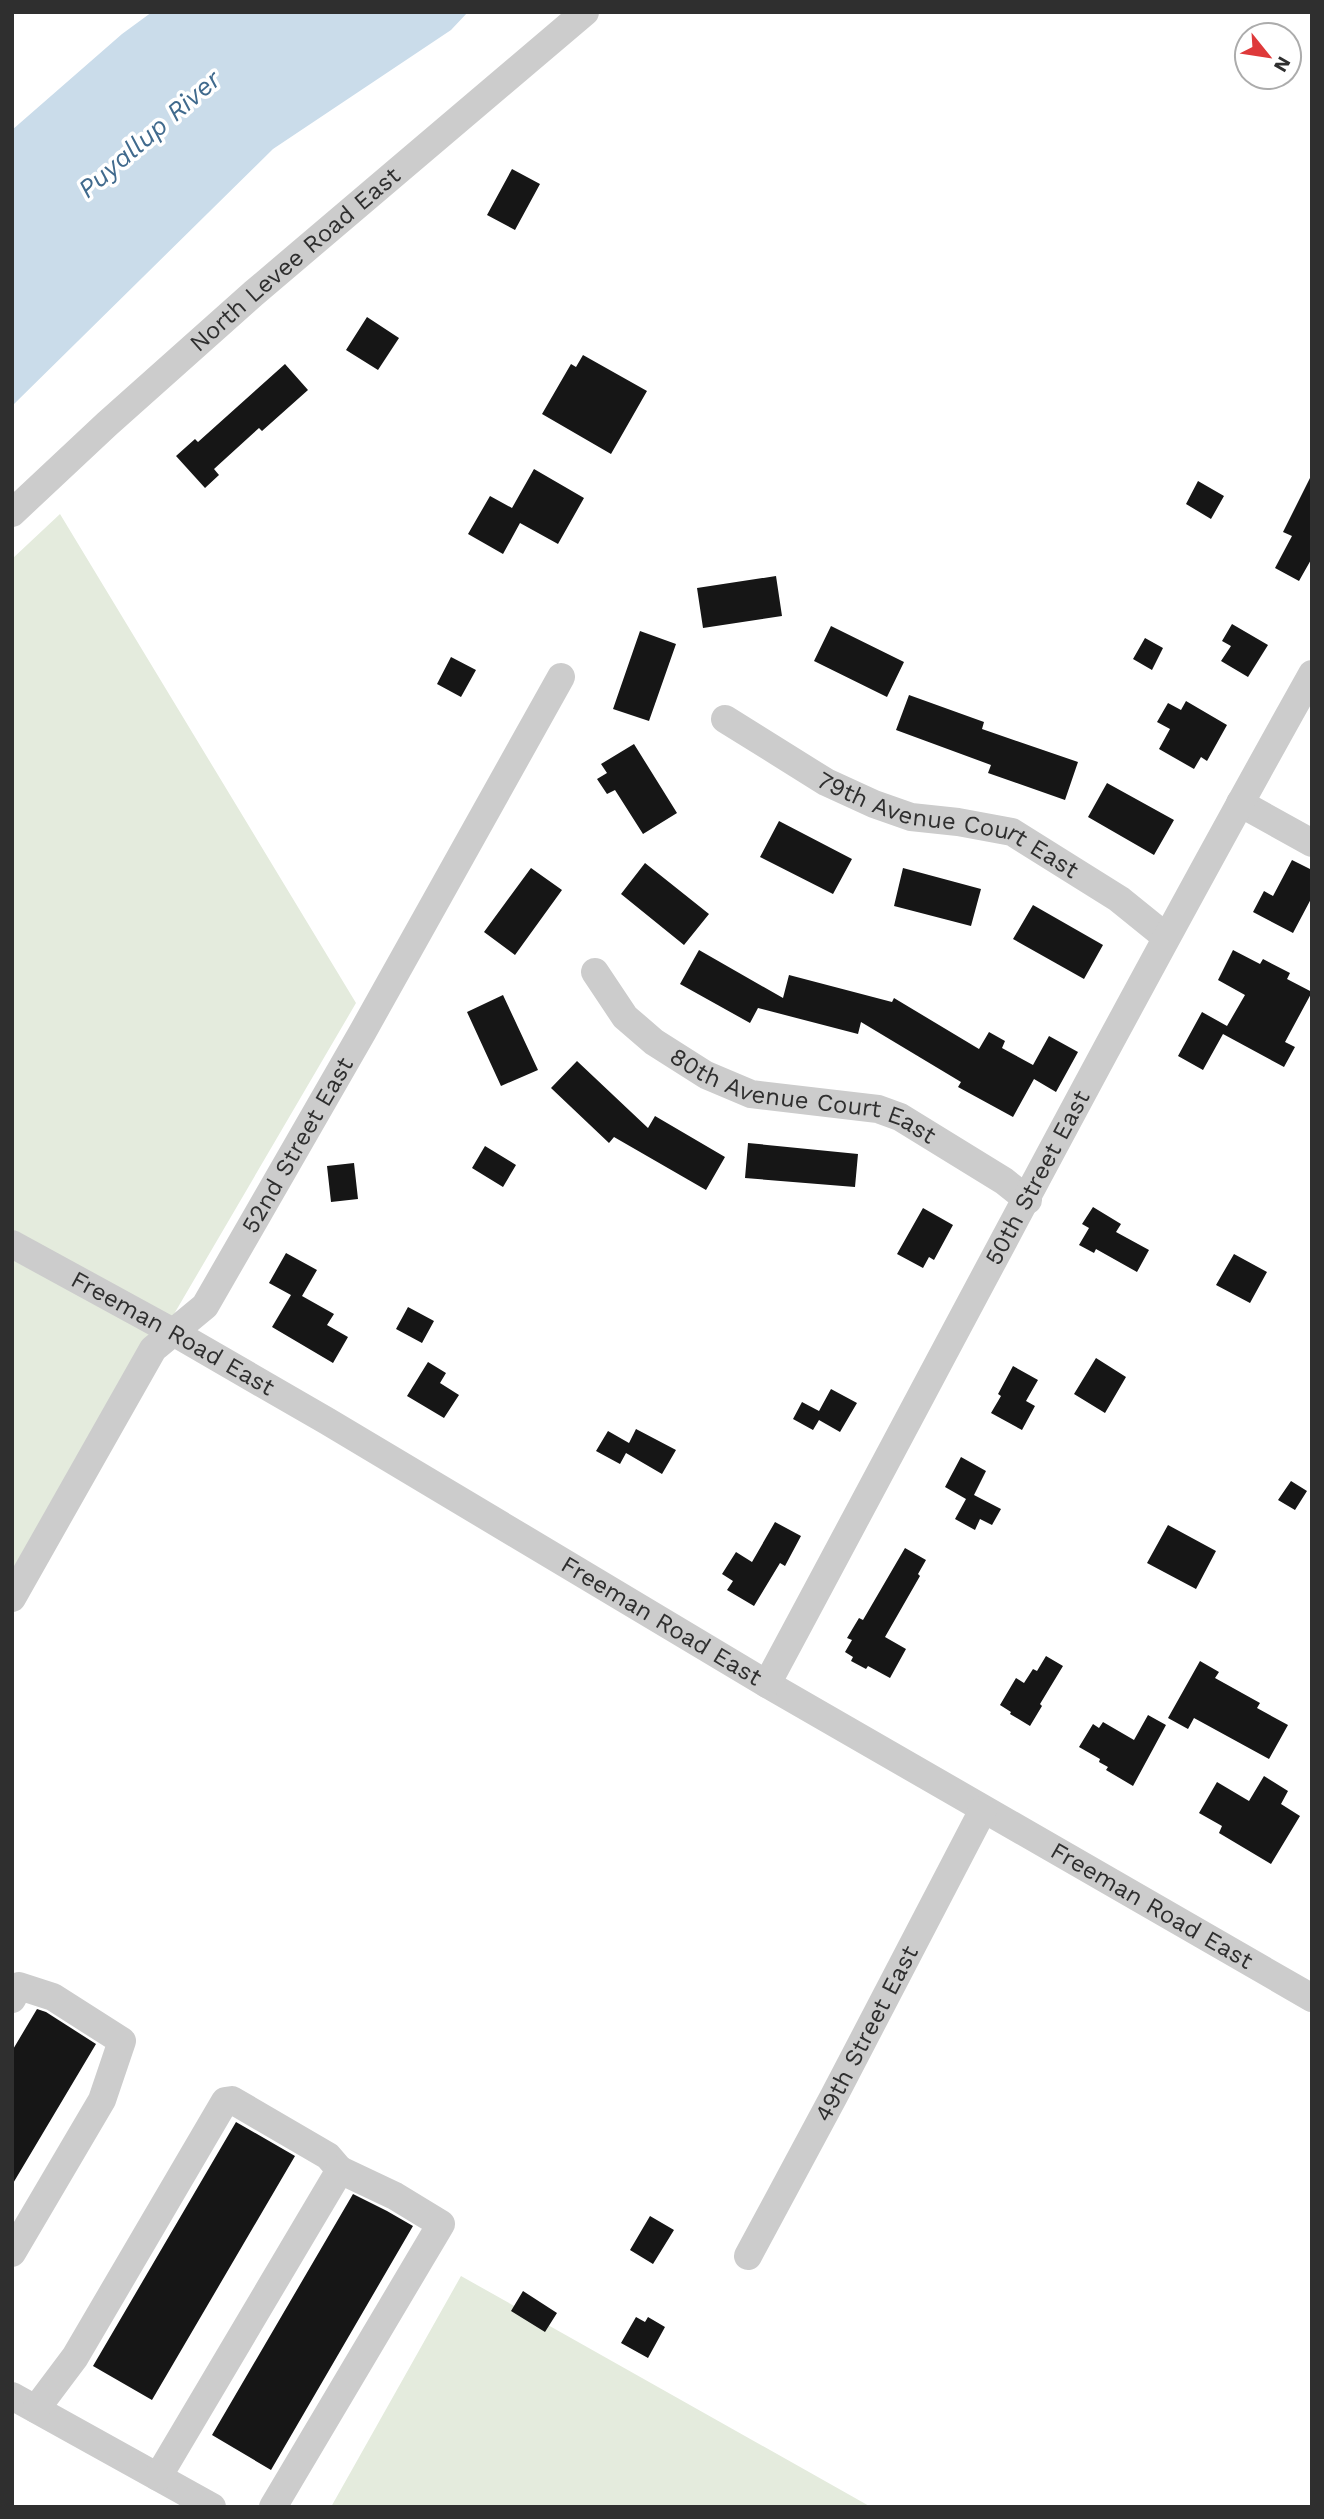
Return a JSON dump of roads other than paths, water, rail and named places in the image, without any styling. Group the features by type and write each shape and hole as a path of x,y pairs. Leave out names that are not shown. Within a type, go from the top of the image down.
{"street":[{"name":"North Levee Road East","path":"12,513 254,293 584,12"},
{"name":"50th Street East","path":"768,1684 1166,937 1312,674"},
{"name":"52nd Street East","path":"12,1598 153,1349 205,1306 362,1033 561,677"},
{"name":"79th Avenue Court East","path":"725,719 826,782 874,804 911,817 1012,832 1119,899 1166,937"},
{"path":"1240,803 1312,843"},
{"name":"80th Avenue Court East","path":"595,972 625,1017 653,1042 706,1075 751,1094 878,1109 900,1117 1004,1181 1028,1200"},
{"name":"Freeman Road East","path":"12,1244 173,1332 339,1428 983,1810 1312,1998"},
{"name":"49th Street East","path":"748,2256 983,1810"},
{"path":"12,1999 19,1986 53,1997 122,2040 102,2100 12,2253"},
{"path":"212,2507 24,2402 75,2357 225,2101 232,2100 328,2156 340,2170 396,2196 441,2224 273,2507"},
{"path":"158,2477 340,2170"}],"water":[{"name":"Puyallup River","path":"152,12 468,12 451,30 273,149 12,406 12,130 122,34"}]}
